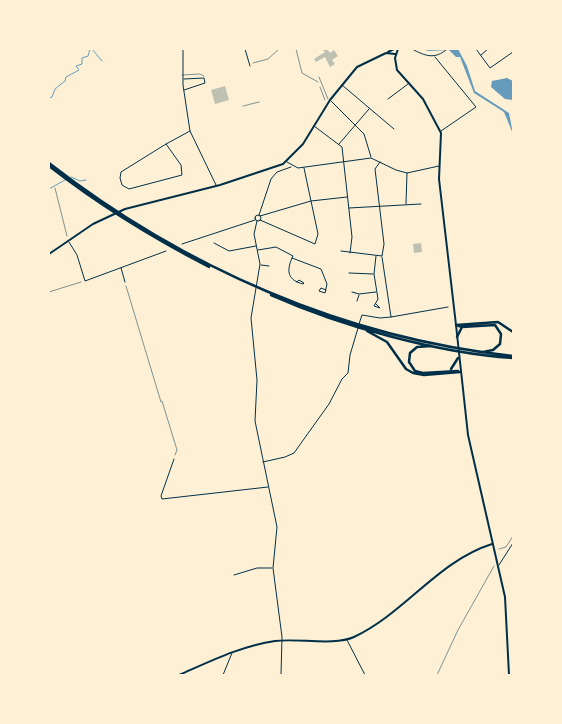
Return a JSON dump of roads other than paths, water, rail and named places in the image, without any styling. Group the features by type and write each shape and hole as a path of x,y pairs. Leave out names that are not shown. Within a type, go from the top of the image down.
{"highway":[{"path":"49,164 75,186 124,219 179,252 284,301 361,328 442,347 513,357"},
{"path":"49,164 130,220 180,250 259,288 356,324 477,352 513,357"},
{"path":"456,325 498,322 513,332"},
{"path":"456,325 462,327 487,324 495,325 499,329 502,339 498,348 477,352"},
{"path":"457,338 462,327"},
{"path":"361,328 387,342 406,369 413,373 424,375 460,372"},
{"path":"442,347 417,347 410,353 409,362 418,373 449,370 460,372"},
{"path":"449,370 455,365 458,358"}],"main road":[{"path":"49,254 108,216 125,209 216,186 276,168 287,162 304,144 329,102 362,63 396,49 397,70 423,99 440,131 442,144 439,166 458,358 472,458 507,615 509,675"},
{"path":"388,52 396,54"},
{"path":"180,675 247,646 282,640 346,639 356,636 389,615 464,557 492,544"}],"street":[{"path":"183,49 182,80 190,131 216,186"},
{"path":"245,49 250,66"},
{"path":"412,49 427,56 435,57 449,72 464,94 476,105 475,109 440,131"},
{"path":"435,57 446,49"},
{"path":"476,49 490,68 513,52"},
{"path":"480,56 488,49"},
{"path":"182,80 204,78 205,84 183,90"},
{"path":"388,99 408,84"},
{"path":"342,85 394,129"},
{"path":"329,102 367,138 371,158"},
{"path":"339,144 370,109"},
{"path":"314,126 342,147 352,237 350,252"},
{"path":"166,144 183,168 182,174 129,189 122,185 121,172 137,164 166,144 190,131"},
{"path":"287,162 292,166 304,168 371,158 407,173 439,166"},
{"path":"380,162 375,168 384,244 382,256 391,317"},
{"path":"260,220 271,179 277,172 288,170 292,166"},
{"path":"182,244 260,220 315,244 318,234 304,168"},
{"path":"406,205 407,173"},
{"path":"280,675 282,640 273,568 278,533 255,421 257,380 251,318 260,264 254,234 255,216 311,202 348,197"},
{"path":"349,208 421,204"},
{"path":"69,240 77,255 85,281 166,250"},
{"path":"214,243 229,251 257,246"},
{"path":"258,250 276,247 293,256 292,258 323,270 328,283 326,290"},
{"path":"341,251 382,256"},
{"path":"376,256 374,274 377,292 376,304"},
{"path":"292,258 288,270 291,279 297,282"},
{"path":"260,264 269,266"},
{"path":"121,268 125,282"},
{"path":"349,273 374,274"},
{"path":"352,292 359,294 377,292"},
{"path":"357,301 359,294"},
{"path":"263,462 290,455 302,443 329,404 342,378 348,373 350,355 362,315 380,318 391,317 448,307"},
{"path":"174,459 161,496 164,499 269,487"},
{"path":"496,564 513,543"},
{"path":"234,575 257,568 273,568"},
{"path":"346,639 365,675"},
{"path":"223,675 233,652"}],"lane":[{"path":"182,75 200,74 204,78"},
{"path":"319,77 329,102"}],"water":[{"path":"421,49 458,49 467,66 475,91 509,113 513,134 504,112 474,93 460,57 456,57 449,50 429,51"},
{"path":"507,78 513,81 513,100 505,99 491,87 492,81"}],"waterway":[{"path":"49,98 52,97 55,89 65,81 66,77 79,70 76,66 82,64 82,58 88,56 90,49"},
{"path":"92,49 102,61"},
{"path":"71,177 80,181 86,180"},
{"path":"49,189 65,180"}]}
